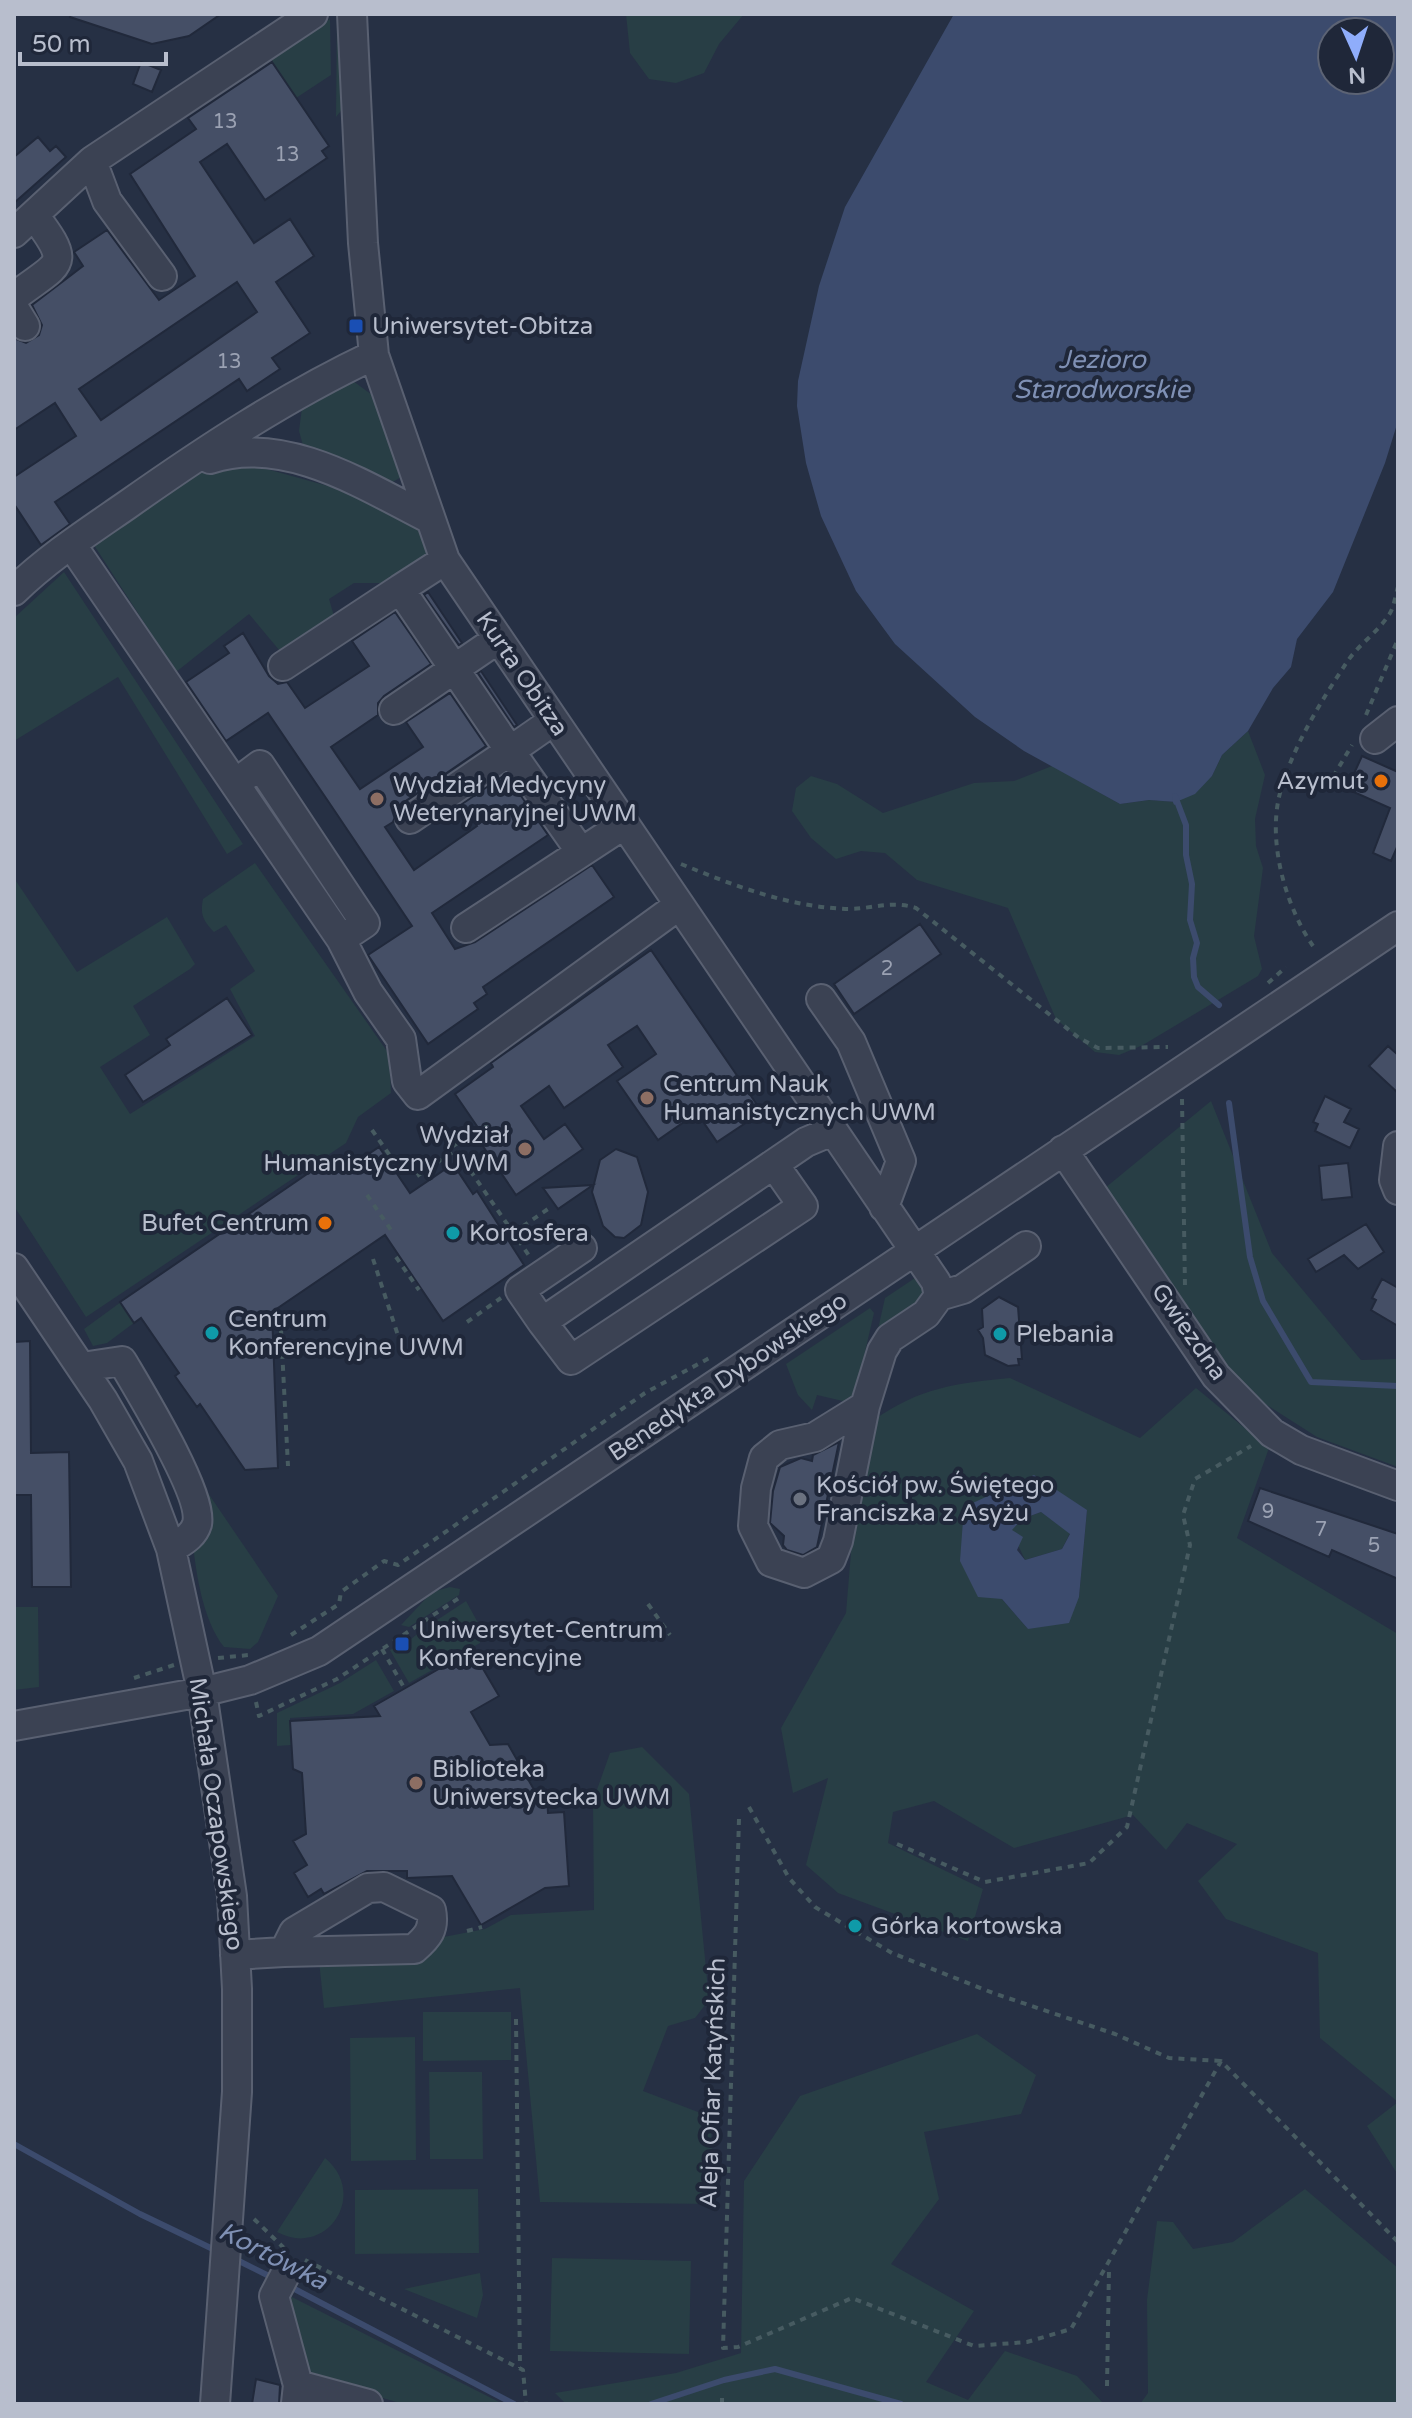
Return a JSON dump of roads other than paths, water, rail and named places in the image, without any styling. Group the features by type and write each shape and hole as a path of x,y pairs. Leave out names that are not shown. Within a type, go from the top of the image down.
{"street":[{"path":"17,313 57,265 60,255 58,246 24,224 92,161 313,14"},
{"name":"Kurta Obitza","path":"352,14 363,243 374,355 445,560 936,1282 939,1296"},
{"path":"92,161 107,201 162,276"},
{"path":"14,591 71,544 175,471 332,375 374,355"},
{"path":"175,471 233,451 295,457 430,519"},
{"path":"71,544 341,939 368,992 401,1039 407,1081 418,1095 678,906"},
{"path":"283,666 445,560"},
{"path":"400,589 581,852"},
{"path":"394,710 498,639"},
{"path":"410,819 553,721"},
{"path":"1375,739 1398,721"},
{"path":"466,928 623,825"},
{"name":"Benedykta Dybowskiego","path":"14,1726 202,1692 250,1680 319,1651 553,1497 914,1250 1398,926"},
{"path":"821,999 851,1042 901,1161 884,1207"},
{"path":"542,1322 806,1142 832,1131"},
{"path":"1398,1146 1394,1180 1398,1190"},
{"name":"Gwiezdna","path":"1063,1150 1216,1376 1272,1433 1301,1450 1398,1486"},
{"path":"582,1248 520,1290 571,1360 803,1206 775,1166"},
{"path":"865,1406 815,1437 780,1445 764,1458 756,1488 753,1526 771,1562 804,1573 831,1559 838,1541 865,1406 890,1338 926,1314 939,1296 963,1289 1026,1246"},
{"name":"Michała Oczapowskiego","path":"14,1268 82,1367 138,1461 171,1549 202,1692 232,1896 235,1955 237,2086 223,2324 215,2404"},
{"path":"82,1367 122,1361 186,1479 198,1521 193,1534 171,1549"},
{"path":"235,1955 414,1949 429,1936 434,1922 431,1910 384,1887 368,1888 294,1932 284,1952"},
{"path":"285,2272 297,2395 368,2404"}],"water":[{"name":"Jezioro Starodworskie","path":"954,14 1398,14 1398,421 1385,463 1333,592 1297,639 1291,667 1273,688 1248,731 1222,755 1212,776 1195,794 1176,802 1149,800 1120,804 1024,751 975,717 895,644 856,591 821,516 806,463 797,406 798,381 819,286 845,207"},
{"path":"1034,1475 1087,1510 1079,1597 1069,1623 1028,1629 1002,1599 978,1597 960,1561 964,1507","holes":["1041,1512 1070,1534 1062,1549 1025,1560 1017,1550 1023,1537 1012,1530 1022,1519"]}],"waterway":[{"path":"1176,802 1175,796 1186,825 1186,855 1192,884 1190,920 1197,943 1193,958 1194,977 1198,987 1219,1005"},
{"path":"1229,1103 1250,1257 1263,1301 1311,1382 1398,1386"},
{"name":"Kortówka","path":"14,2144 140,2214 219,2252"},
{"name":"Kortówka","path":"233,2258 273,2278"},
{"name":"Kortówka","path":"287,2285 514,2404"},
{"name":"Kortówka","path":"651,2404 724,2380 775,2369 901,2404"}],"place":[{"name":"Uniwersytet-Obitza","path":"356,326"},
{"name":"Azymut","path":"1381,781"},
{"name":"Wydział Medycyny Weterynaryjnej UWM","path":"377,799"},
{"name":"Centrum Nauk Humanistycznych UWM","path":"647,1098"},
{"name":"Wydział Humanistyczny UWM","path":"525,1149"},
{"name":"Bufet Centrum","path":"325,1223"},
{"name":"Kortosfera","path":"453,1233"},
{"name":"Centrum Konferencyjne UWM","path":"212,1333"},
{"name":"Plebania","path":"1000,1334"},
{"name":"Kościół pw. Świętego Franciszka z Asyżu","path":"800,1499"},
{"name":"Uniwersytet-Centrum Konferencyjne","path":"402,1644"},
{"name":"Biblioteka Uniwersytecka UWM","path":"416,1783"},
{"name":"Górka kortowska","path":"855,1926"}]}
